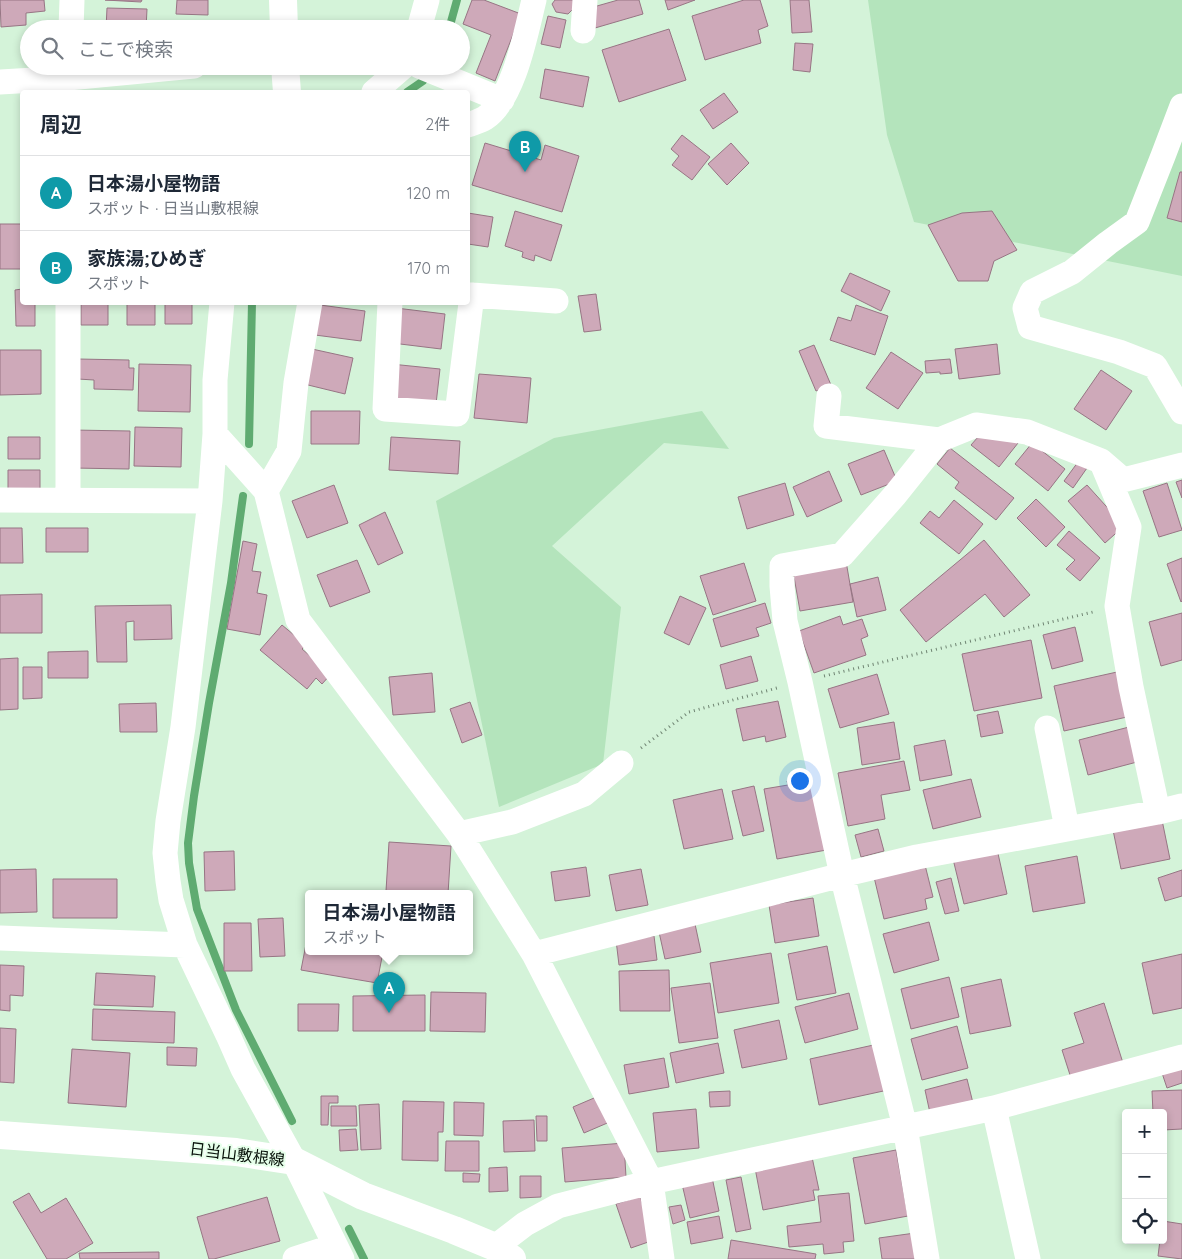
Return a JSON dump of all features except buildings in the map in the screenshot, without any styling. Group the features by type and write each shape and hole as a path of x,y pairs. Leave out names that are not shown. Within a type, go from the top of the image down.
{"main road":[{"path":"283,0 284,20"},
{"path":"286,75 287,90"},
{"name":"日当山敷根線","path":"0,1135 236,1152 294,1161 363,1196 454,1230 503,1253"}],"street":[{"path":"71,20 72,0"},
{"path":"421,20 427,0"},
{"path":"470,124 485,118 502,100 519,57 534,0"},
{"path":"583,31 584,0"},
{"path":"0,82 107,75"},
{"path":"376,90 394,75"},
{"path":"440,75 502,100"},
{"path":"1182,106 1137,222 1072,272 1032,292 1025,308 1030,327 1119,352 1154,366 1182,412"},
{"path":"470,295 556,300"},
{"path":"68,305 68,500"},
{"path":"222,305 215,380 215,434 210,501 184,727 164,853 171,900 185,945 243,1069 294,1161 339,1252 295,1259"},
{"path":"266,491 289,451 296,383 309,305"},
{"path":"390,305 384,409 457,414 469,305"},
{"path":"829,396 826,426 939,440"},
{"path":"927,1259 905,1127 842,875 785,621 782,566 842,554 939,440 976,425 1028,432 1101,461 1123,480 1182,465"},
{"path":"215,434 266,491 298,620 459,834 534,954 651,1182 662,1259"},
{"path":"1101,461 1128,527 1117,606 1131,687 1158,812"},
{"path":"0,500 210,501"},
{"path":"1047,728 1067,828"},
{"path":"459,834 512,822 584,794 620,763"},
{"path":"534,954 917,857 1182,806"},
{"path":"0,938 185,945"},
{"path":"503,1253 525,1224 558,1206 651,1182 994,1108 1182,1057"},
{"path":"994,1108 1028,1259"}],"path":[{"path":"620,763 688,712 800,682 1117,606"}],"green space":[{"path":"868,0 1182,0 1182,276 914,222 887,135"},
{"path":"702,411 729,449 664,443 552,546 621,607 603,764 499,807 436,501 554,438"}],"waterway":[{"path":"451,20 457,0"},
{"path":"410,90 423,81 426,75"},
{"path":"249,444 252,305"},
{"path":"243,496 231,583 194,796 188,843 189,863 197,909 236,1010 292,1121"},
{"path":"349,1229 364,1259"}],"place":[{"name":"家族湯;ひめぎ","path":"525,172"},
{"name":"日本湯小屋物語","path":"389,1013"}]}
